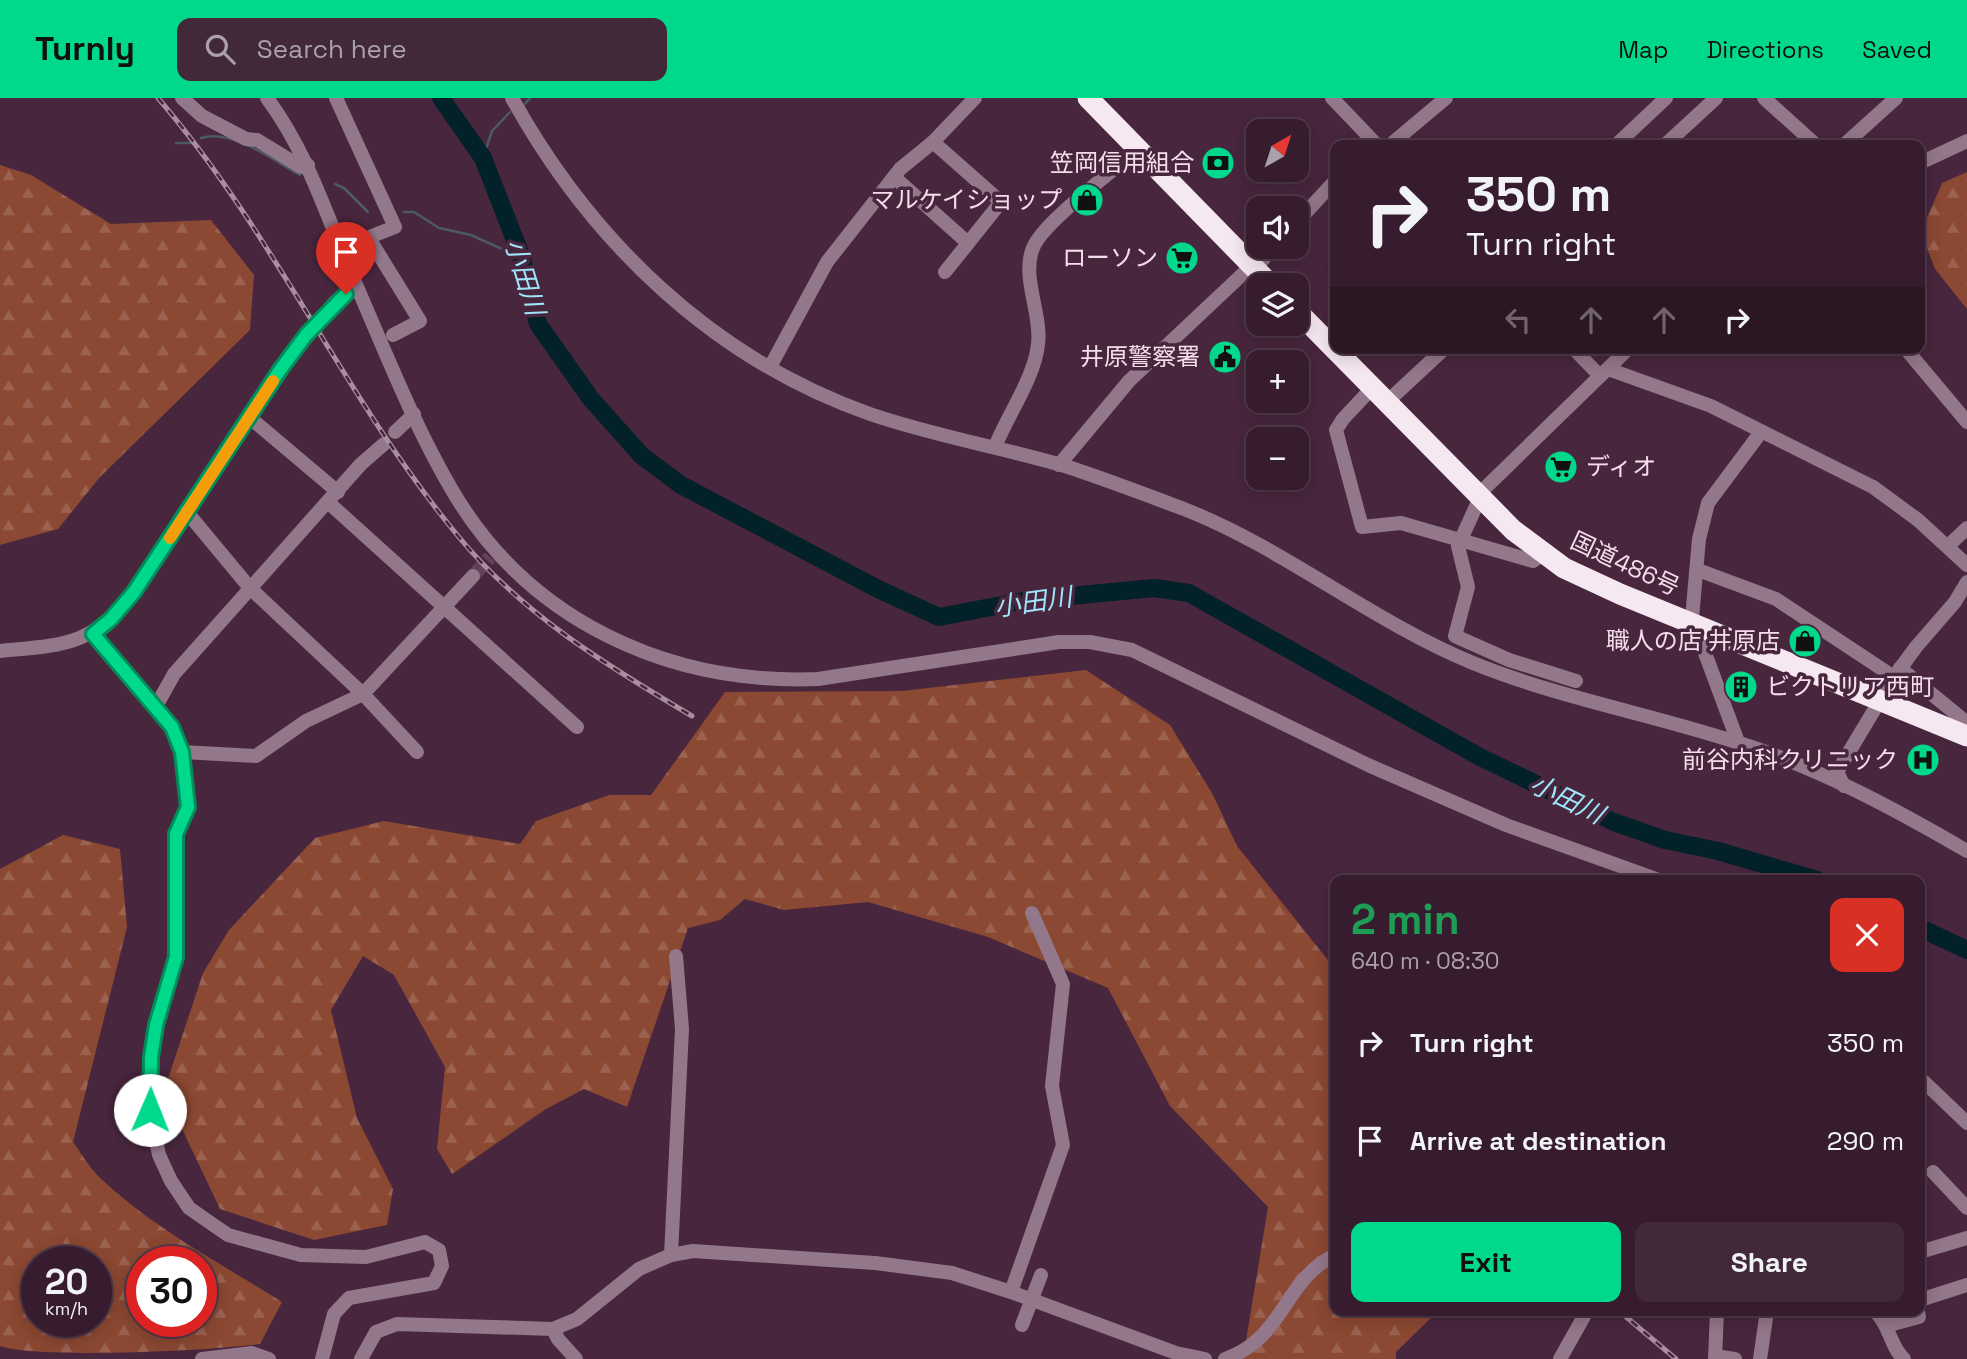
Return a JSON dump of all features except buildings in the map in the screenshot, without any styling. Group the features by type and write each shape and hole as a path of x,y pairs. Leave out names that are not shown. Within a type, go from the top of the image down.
{"highway":[{"path":"1088,98 1259,273"},
{"name":"国道486号","path":"1309,323 1330,344"},
{"name":"国道486号","path":"1341,354 1480,498 1543,554 1591,582 1965,735"}],"street":[{"path":"182,98 202,116 246,139 257,140 301,167 308,165"},
{"path":"336,98 395,227 370,240 419,321 393,335"},
{"path":"512,98 564,182 619,250 680,305 769,367 828,397 868,413 925,431 1059,465 1145,494 1218,524 1423,640 1471,662 1565,695 1738,742 1844,786 1967,851"},
{"path":"769,367 815,279 894,177 933,142 975,98"},
{"path":"1332,98 1372,140"},
{"path":"1396,140 1446,98"},
{"path":"1621,140 1666,98"},
{"path":"1670,140 1716,98"},
{"path":"1765,98 1811,140"},
{"path":"1854,140 1896,98"},
{"path":"274,102 308,165 357,288 452,490 493,554 580,622 628,648 678,666 778,681 818,679 1059,642 1090,642 1132,650 1368,765 1506,825 1645,875"},
{"path":"933,142 1002,202 945,272"},
{"path":"1925,161 1967,142"},
{"path":"995,447 1037,353 1039,333 1031,271 1032,248 1047,229 1138,149"},
{"path":"894,177 968,243"},
{"path":"1309,209 1330,186"},
{"path":"1059,465 1129,381 1261,259"},
{"path":"0,651 53,646 93,634 111,619 134,592 248,416 306,335 339,299 357,288"},
{"path":"1437,354 1343,419 1336,430 1362,527 1401,523 1533,561 1543,554"},
{"path":"1580,354 1604,373 1712,406 1873,487 1948,546 1967,565"},
{"path":"1454,638 1468,587 1458,555 1459,540 1484,489 1623,354"},
{"path":"1910,354 1967,422"},
{"path":"395,432 414,414"},
{"path":"248,416 444,609 577,727"},
{"path":"1738,742 1692,618 1699,539 1708,503 1760,432"},
{"path":"155,708 174,674 384,444"},
{"path":"186,512 250,588 363,694 417,752"},
{"path":"1948,546 1967,528"},
{"path":"1698,569 1776,599 1897,673 1966,722 1965,735"},
{"path":"182,752 256,757 306,721 363,694 473,576"},
{"path":"1844,786 1837,772 1897,673 1955,602 1967,582"},
{"path":"93,634 172,727 182,752 188,807 176,834 176,957 156,1025 151,1057 150,1110 159,1155 189,1208 228,1235 301,1255 366,1257 425,1242 439,1250 442,1266 434,1283 349,1298 334,1314 322,1359"},
{"path":"1423,640 1454,638 1509,660 1576,681"},
{"path":"1454,638 1471,662"},
{"path":"1545,671 1565,695"},
{"path":"1011,1292 1063,1146 1052,1086 1063,984 1032,913"},
{"path":"671,1255 682,1030 676,956"},
{"path":"1925,1083 1967,1123"},
{"path":"1933,1172 1967,1208"},
{"path":"1925,1251 1967,1238"},
{"path":"360,1359 376,1332 397,1324 553,1329 577,1319 639,1269 671,1255 693,1251 875,1263 952,1273 1011,1292 1177,1356 1205,1359"},
{"path":"1225,1359 1242,1353 1262,1339 1295,1290 1318,1265 1330,1258"},
{"path":"1022,1325 1041,1275"},
{"path":"1925,1298 1967,1284"},
{"path":"1560,1359 1584,1316"},
{"path":"1717,1316 1715,1358 1735,1359"},
{"path":"1760,1359 1766,1316"},
{"path":"1880,1316 1889,1325 1895,1350 1904,1359"},
{"path":"1889,1325 1919,1316"},
{"path":"553,1329 558,1339 576,1359"},
{"path":"202,1359 252,1353 270,1359"}],"green space":[{"path":"0,165 31,175 111,224 211,220 254,275 250,330 100,477 58,529 0,545"},
{"path":"1967,172 1967,309 1935,269 1925,243 1925,223 1942,183"},
{"path":"1086,670 1170,725 1212,793 1237,846 1330,963 1330,1316 1433,1316 1396,1352 1396,1359 1243,1359 1268,1207 1170,1106 1108,988 988,937 868,902 784,910 745,899 720,920 688,928 627,1107 584,1089 546,1109 452,1174 437,1149 445,1067 394,975 363,956 331,1010 357,1118 393,1189 387,1225 314,1240 220,1209 164,1091 203,973 229,930 315,838 384,821 520,844 536,821 609,795 651,795 725,692 902,691"},
{"path":"63,835 120,849 127,927 73,1142 99,1177 142,1213 191,1246 126,1246 126,1337 217,1337 217,1262 282,1302 260,1344 165,1351 85,1353 20,1350 0,1346 0,869"}],"waterway":[{"name":"小田川","path":"441,98 483,158 522,258 538,324 591,399 642,456 681,485 878,589 939,617 1028,600 1154,588 1189,593 1478,756 1614,822 1665,840 1718,851 1800,875"},
{"path":"525,104 530,98"},
{"path":"483,158 492,131 510,112"},
{"path":"201,138 213,136 239,142 300,175"},
{"path":"176,143 191,143"},
{"path":"335,184 344,188 368,212"},
{"path":"404,212 414,212 439,228 471,235 522,258"},
{"name":"小田川","path":"1925,930 1967,950"}],"tunnel":[{"path":"473,576 490,557"}],"railway":[{"path":"158,98 200,150 238,204 380,429 458,536 509,590 537,614 597,657 692,716"},
{"path":"1625,1316 1676,1359"}],"slow traffic":[{"path":"170,538 273,381"}],"place":[{"name":"笠岡信用組合","path":"1218,163"},
{"name":"マルケイショップ","path":"1087,200"},
{"name":"ローソン","path":"1182,258"},
{"name":"井原警察署","path":"1225,357"},
{"name":"ディオ","path":"1561,467"},
{"name":"職人の店 井原店","path":"1805,641"},
{"name":"ビクトリア西町","path":"1741,687"},
{"name":"前谷内科クリニック","path":"1923,760"}],"route":[{"path":"150,1110 151,1057 156,1025 176,957 176,834 188,807 182,752 172,727 93,634 123,607 280,370 306,335 335,302 346,294"}]}
